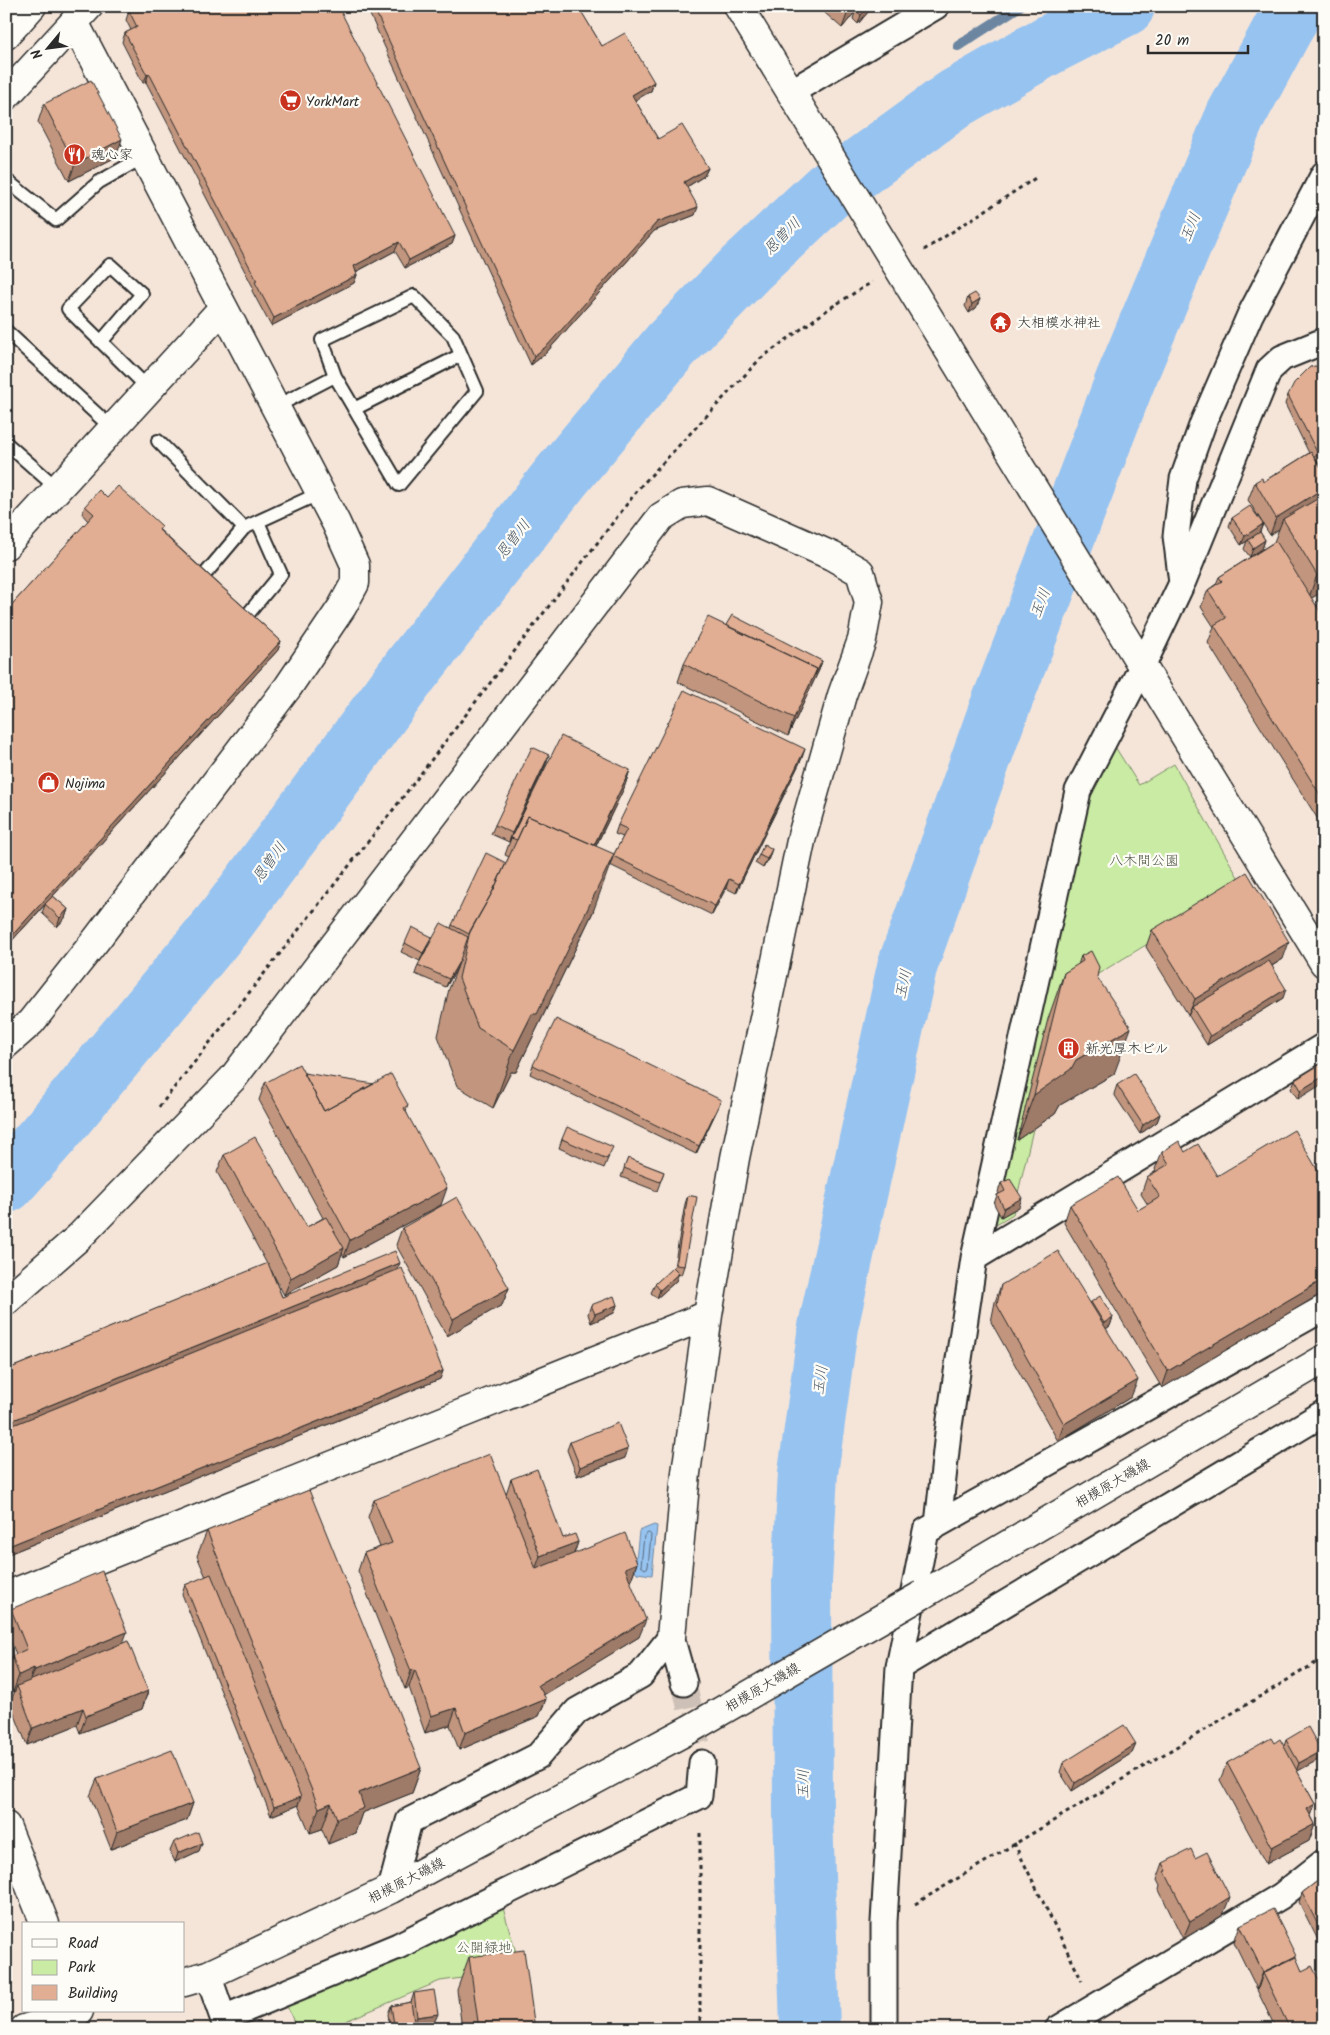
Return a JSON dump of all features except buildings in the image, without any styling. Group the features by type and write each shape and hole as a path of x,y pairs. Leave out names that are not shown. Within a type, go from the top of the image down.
{"main road":[{"path":"6,35 32,6"},
{"path":"738,6 1324,963"},
{"path":"6,96 82,14 145,156 320,493 355,565 355,583 342,607 288,687 96,940 31,1022 6,1044"},
{"path":"6,545 223,308"},
{"path":"6,1301 79,1237 234,1078 662,516 682,504 708,501 832,556 860,572 869,602 862,640 842,695 802,836 735,1158 708,1315 686,1473 670,1637"},
{"path":"6,1596 708,1315"},
{"name":"相模原大磯線","path":"196,1978 391,1889 690,1729 1324,1359"},
{"path":"6,1826 44,1922"},
{"path":"24,2029 76,2012"}],"street":[{"path":"790,92 936,6"},
{"path":"1182,583 1176,536 1182,479 1203,423 1250,315 1324,174"},
{"path":"938,1524 948,1433 974,1258 1078,791 1139,659 1182,583 1269,370 1282,358 1324,341"},
{"path":"974,1258 1324,1046"},
{"path":"884,2029 884,1922 899,1667 926,1531 1324,1308"},
{"path":"899,1667 1324,1413"},
{"path":"670,1637 684,1683"},
{"path":"391,1889 409,1821 538,1756 577,1711 641,1675 670,1637"},
{"path":"196,1978 225,2023 398,1946 699,1796 702,1763"},
{"path":"1058,2029 1281,1896 1324,1862"}],"lane":[{"path":"6,180 56,220 99,182 145,156"},
{"path":"101,342 142,294 110,265 68,309 101,342 149,389"},
{"path":"414,296 453,336 477,391 399,485 335,376 322,340 414,296"},
{"path":"6,331 113,428"},
{"path":"354,409 461,355"},
{"path":"275,407 335,376"},
{"path":"158,441 244,528"},
{"path":"6,443 58,489"},
{"path":"201,579 244,528 320,493"},
{"path":"244,619 280,574 258,522"}],"path":[{"path":"884,1922 1324,1658"},
{"path":"699,1796 700,2029"},
{"path":"1014,1843 1094,2006"}],"green space":[{"name":"八木間公園","path":"1112,742 1139,785 1174,764 1243,886 1065,994 1013,1214 986,1230 1084,794"},
{"name":"公開緑地","path":"499,1908 503,1908 521,1970 440,1981 327,2029 297,2029 286,2004"}],"water":[{"path":"654,1525 657,1526 652,1575 637,1573 635,1570 639,1531"}],"waterway":[{"path":"958,46 1020,6"},
{"name":"恩曽川","path":"6,1183 50,1133 227,919 411,670 561,477 671,345 746,268 828,191 956,98 1047,46 1125,6"},
{"name":"玉川","path":"810,2029 803,1814 802,1582 808,1473 828,1327 907,967 996,717 1125,381 1235,117 1295,6"}],"tunnel":[{"path":"684,1683 702,1763"}],"place":[{"name":"YorkMart","path":"290,101"},
{"name":"魂心家","path":"75,154"},
{"name":"大相模水神社","path":"1001,322"},
{"name":"Nojima","path":"49,783"},
{"name":"新光厚木ビル","path":"1069,1048"}]}
